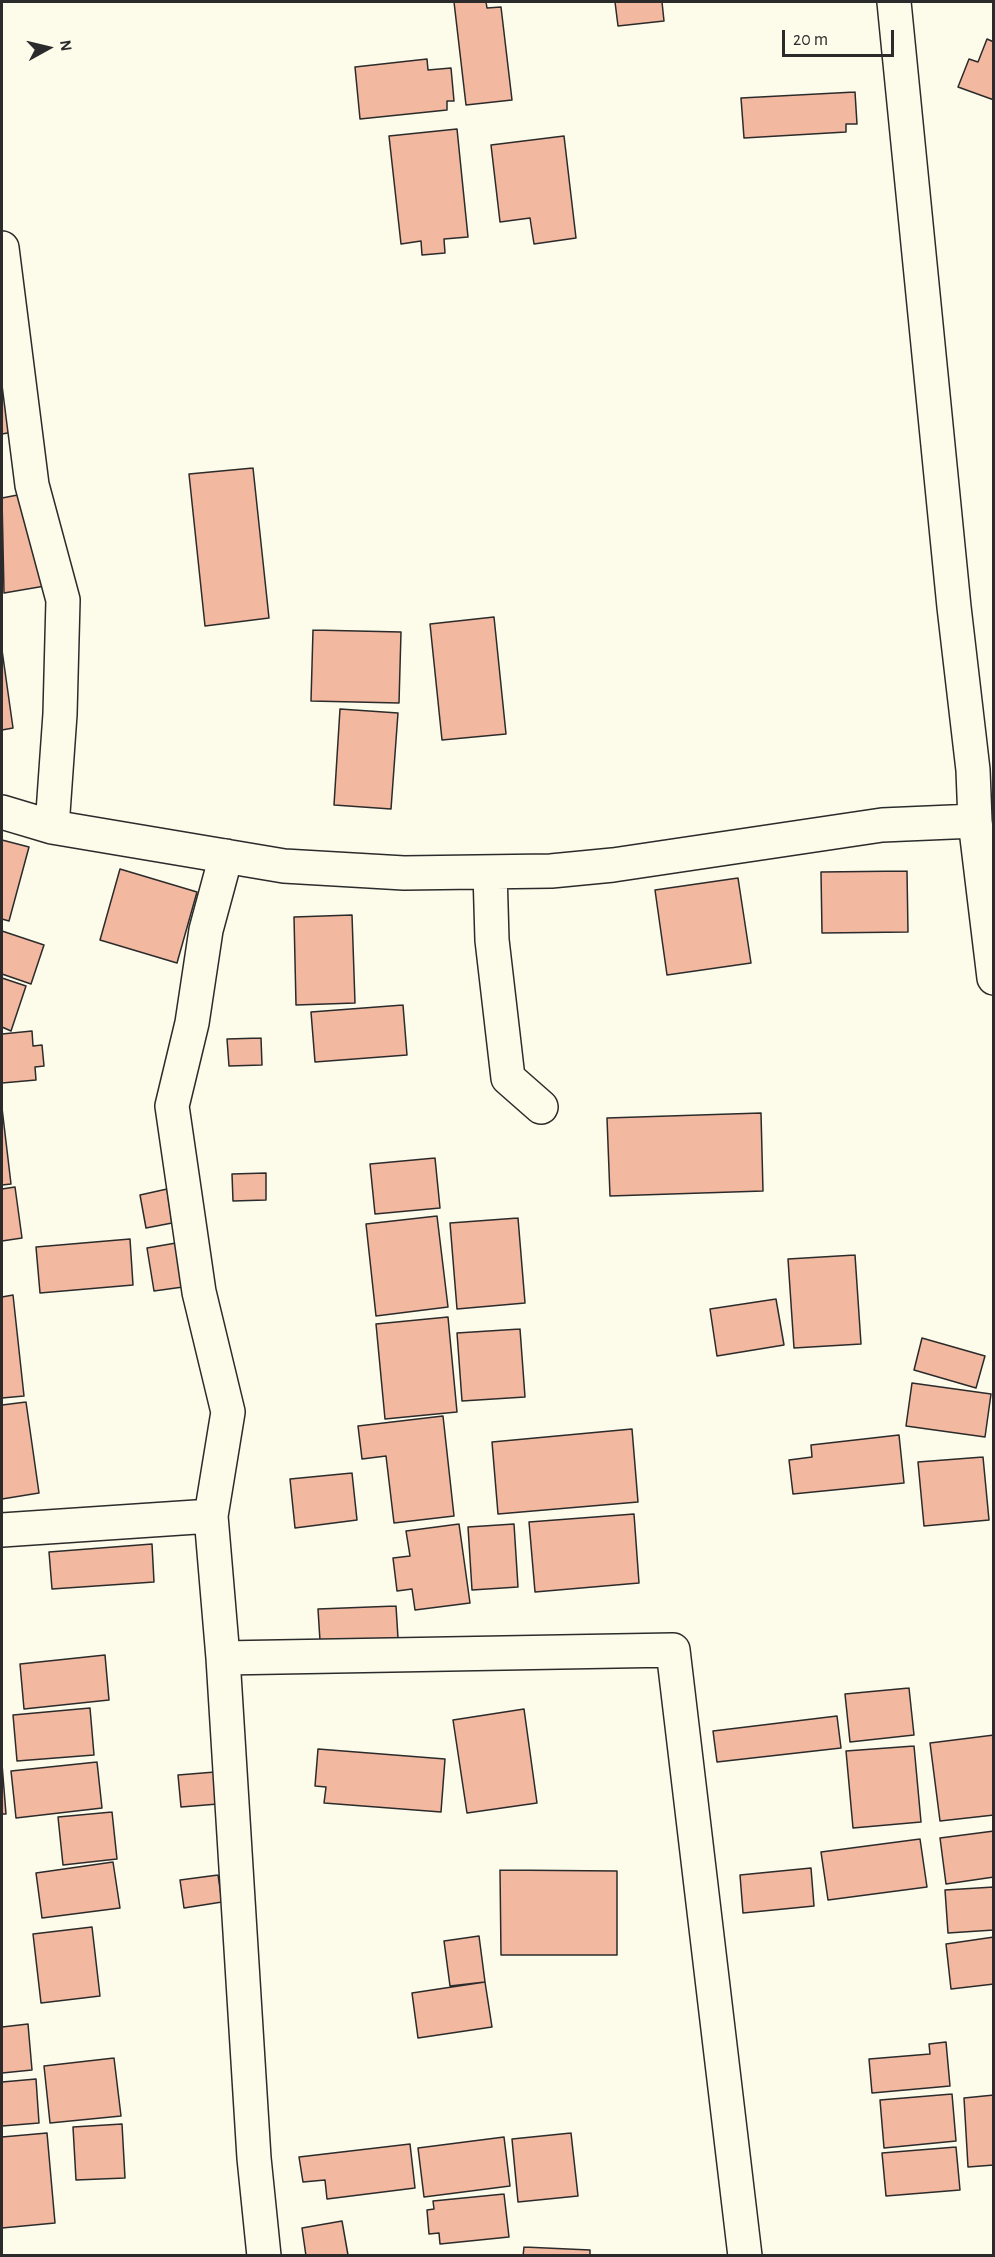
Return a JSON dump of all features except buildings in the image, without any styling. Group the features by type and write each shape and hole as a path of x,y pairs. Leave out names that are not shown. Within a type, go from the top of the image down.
{"street":[{"path":"894,2 954,607 973,770 975,821 993,978"},
{"path":"2,248 32,485 63,600 60,714 52,826"},
{"path":"2,812 52,826 284,866 404,873 551,871 613,866 882,825 975,821"},
{"path":"226,856 206,930 192,1023 172,1106 199,1292 228,1412 211,1516 223,1658 254,2158 264,2256"},
{"path":"490,872 492,940 508,1078 541,1107"},
{"path":"2,1530 211,1516"},
{"path":"223,1658 673,1650 745,2256"}]}
